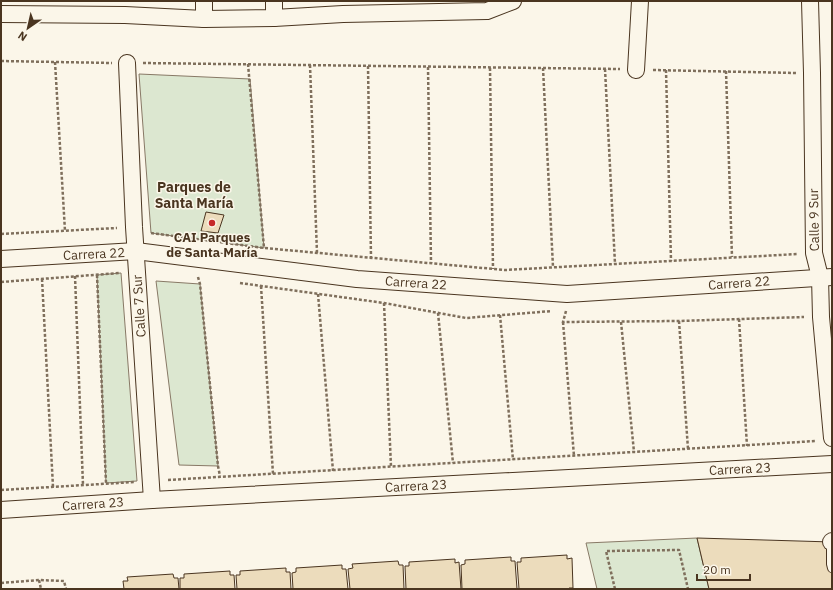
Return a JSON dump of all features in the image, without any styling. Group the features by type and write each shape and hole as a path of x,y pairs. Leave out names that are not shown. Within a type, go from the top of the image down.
{"street":[{"path":"204,1 204,19"},
{"path":"274,1 274,18"},
{"path":"1,14 125,8 204,19 274,18 343,8 487,6 513,1"},
{"path":"636,70 640,1"},
{"name":"Calle 9 Sur","path":"810,1 814,253 826,277 821,316 824,440"},
{"name":"Calle 7 Sur","path":"127,63 134,227 152,500"},
{"name":"Carrera 22","path":"1,259 136,251 357,279 567,294 826,277"},
{"name":"Carrera 23","path":"1,510 152,500 832,464"}],"lane":[{"path":"832,541 832,568"}],"path":[{"path":"1,61 812,73"},
{"path":"55,62 65,230"},
{"path":"248,64 264,248"},
{"path":"310,65 318,253"},
{"path":"368,66 371,258"},
{"path":"428,67 431,264"},
{"path":"490,68 493,269"},
{"path":"543,68 553,267"},
{"path":"605,69 615,264"},
{"path":"666,70 671,261"},
{"path":"726,71 732,257"},
{"path":"1,234 134,227 151,233 264,248 505,270 814,253"},
{"path":"1,282 137,271"},
{"path":"97,274 106,484"},
{"path":"75,276 84,485"},
{"path":"198,277 220,476"},
{"path":"42,279 53,487"},
{"path":"261,286 273,474"},
{"path":"318,294 333,471"},
{"path":"384,303 391,467"},
{"path":"438,313 453,463"},
{"path":"500,315 513,460"},
{"path":"739,319 747,446"},
{"path":"679,321 688,449"},
{"path":"563,322 574,456"},
{"path":"621,322 634,452"},
{"path":"1,490 747,446 824,440"},
{"path":"615,589 606,551 679,550 688,589"},
{"path":"1,583 39,580 64,581 66,589"},
{"path":"39,580 41,589"}],"green space":[{"path":"139,74 250,79 264,248 151,233"},
{"path":"121,273 137,481 106,483 97,275"},
{"path":"156,281 200,284 218,466 179,465"},
{"path":"697,538 709,589 597,589 586,543"}],"building":[{"name":"CAI Parques de Santa María","path":"206,212 224,215 218,233 201,231"},
{"path":"697,538 832,542 832,589 709,589"},
{"path":"567,555 567,559 572,558 573,588 519,589 517,562 521,562 521,558"},
{"path":"511,557 511,561 515,561 517,589 462,589 461,565 465,564 465,560"},
{"path":"455,559 455,563 459,562 461,589 406,589 405,566 409,566 409,562"},
{"path":"398,561 399,565 403,565 404,589 350,589 348,569 353,568 352,564"},
{"path":"342,565 342,569 346,569 348,589 293,589 292,573 296,572 296,568"},
{"path":"286,568 286,572 290,572 291,589 237,589 236,575 240,575 240,571"},
{"path":"230,571 230,575 234,575 235,589 180,589 180,578 184,578 184,574"},
{"path":"173,574 174,578 178,578 179,589 124,589 123,581 128,581 127,577"}],"place":[{"name":"CAI Parques de Santa María","path":"212,223"}],"district":[{"name":"Parques de Santa María","path":"194,196"}]}
